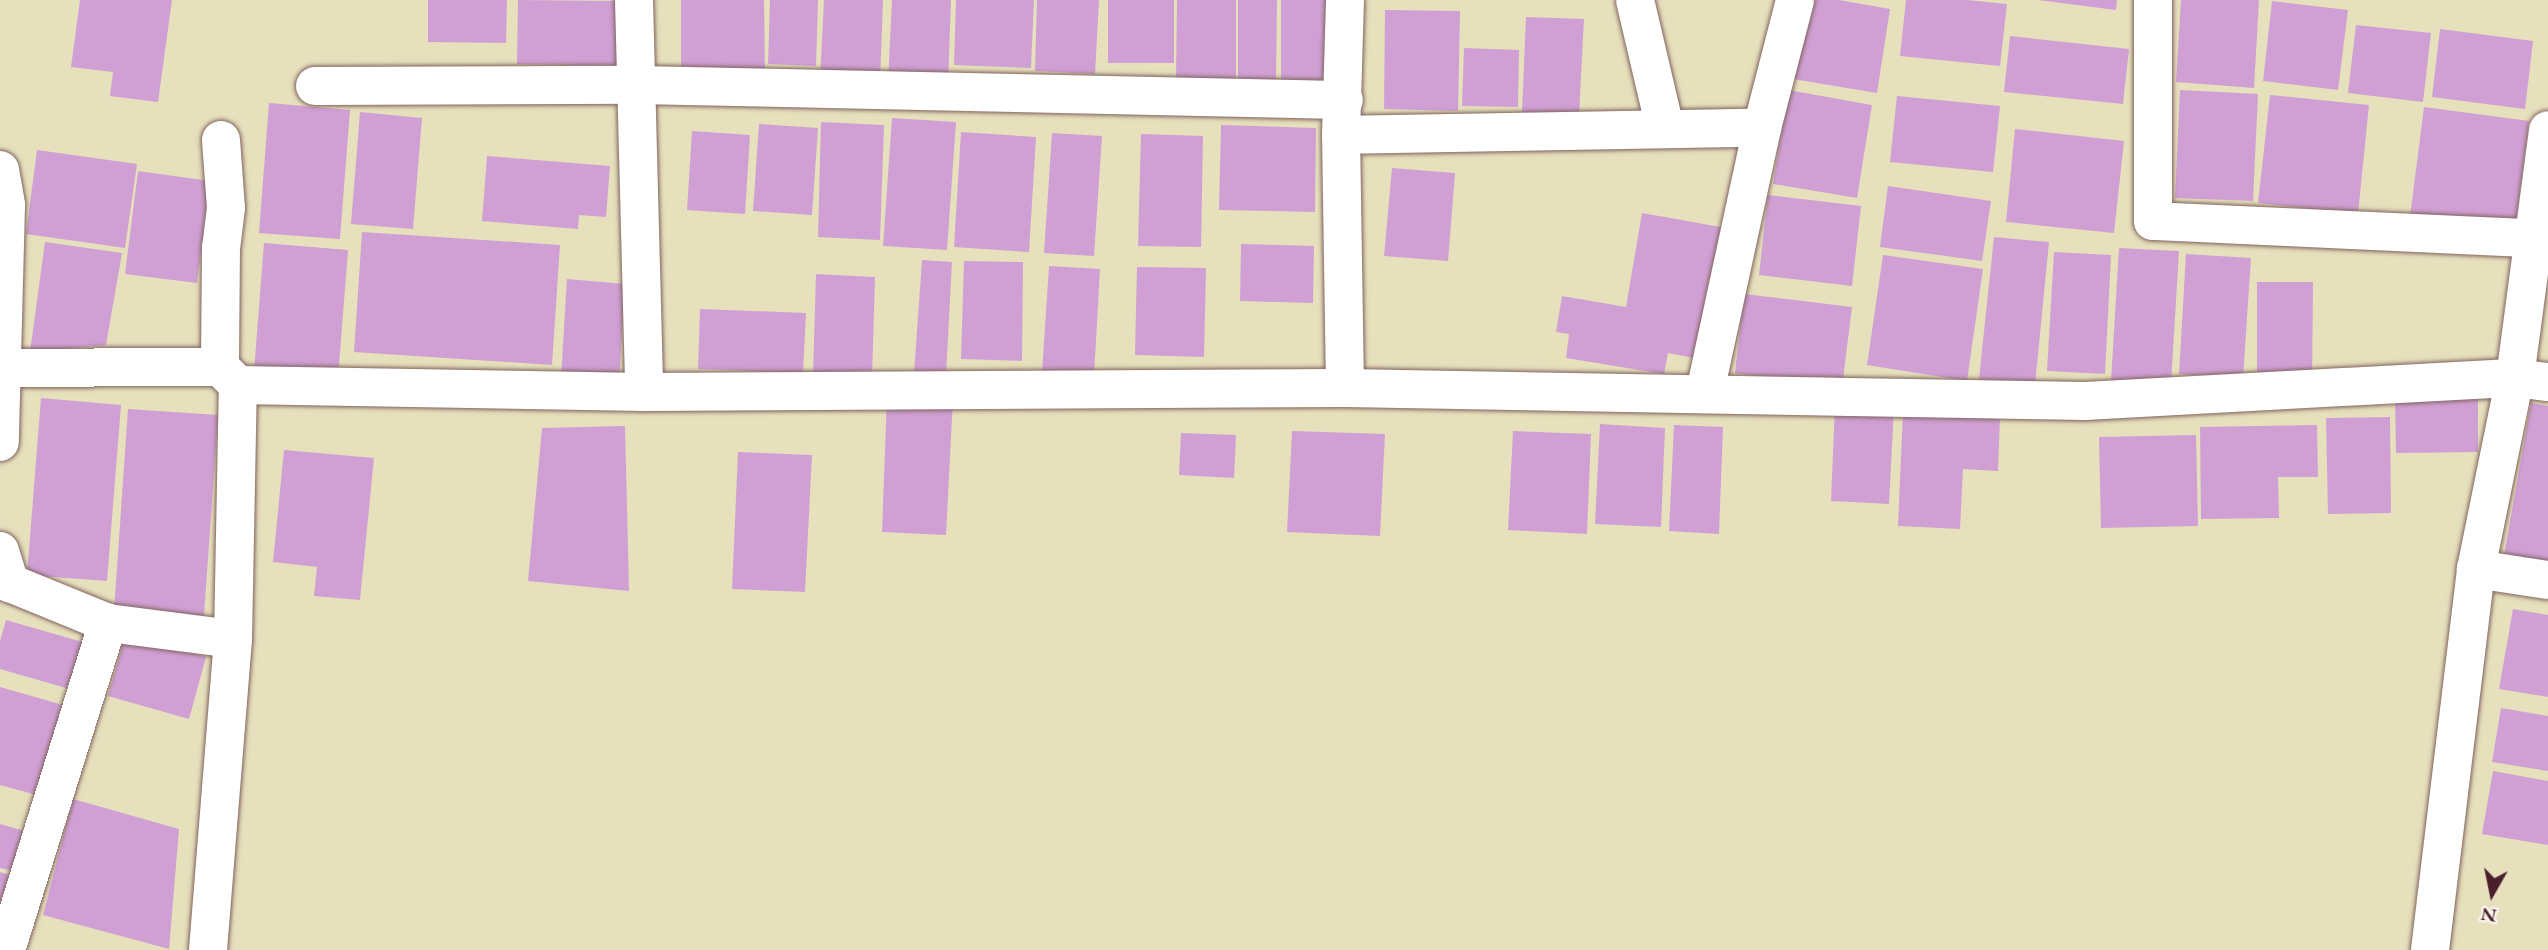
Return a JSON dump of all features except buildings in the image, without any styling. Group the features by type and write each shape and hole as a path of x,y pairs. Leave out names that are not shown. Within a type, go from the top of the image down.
{"street":[{"path":"634,0 644,392"},
{"path":"1345,0 1342,118 1345,388"},
{"path":"1635,0 1665,128"},
{"path":"1705,393 1762,128 1795,0"},
{"path":"2153,0 2154,221 2534,237"},
{"path":"315,86 638,85 1342,118 1665,128 1762,128"},
{"path":"2430,950 2476,569 2531,380 2534,237 2548,131"},
{"path":"208,950 233,639 229,376 220,247 226,208 221,140"},
{"path":"0,442 2,193"},
{"path":"2,368 644,392 1345,388 2085,401 2531,380"},
{"path":"0,551 10,583 108,623 233,639"},
{"path":"2476,569 2548,580"},
{"path":"6,950 108,623"}]}
